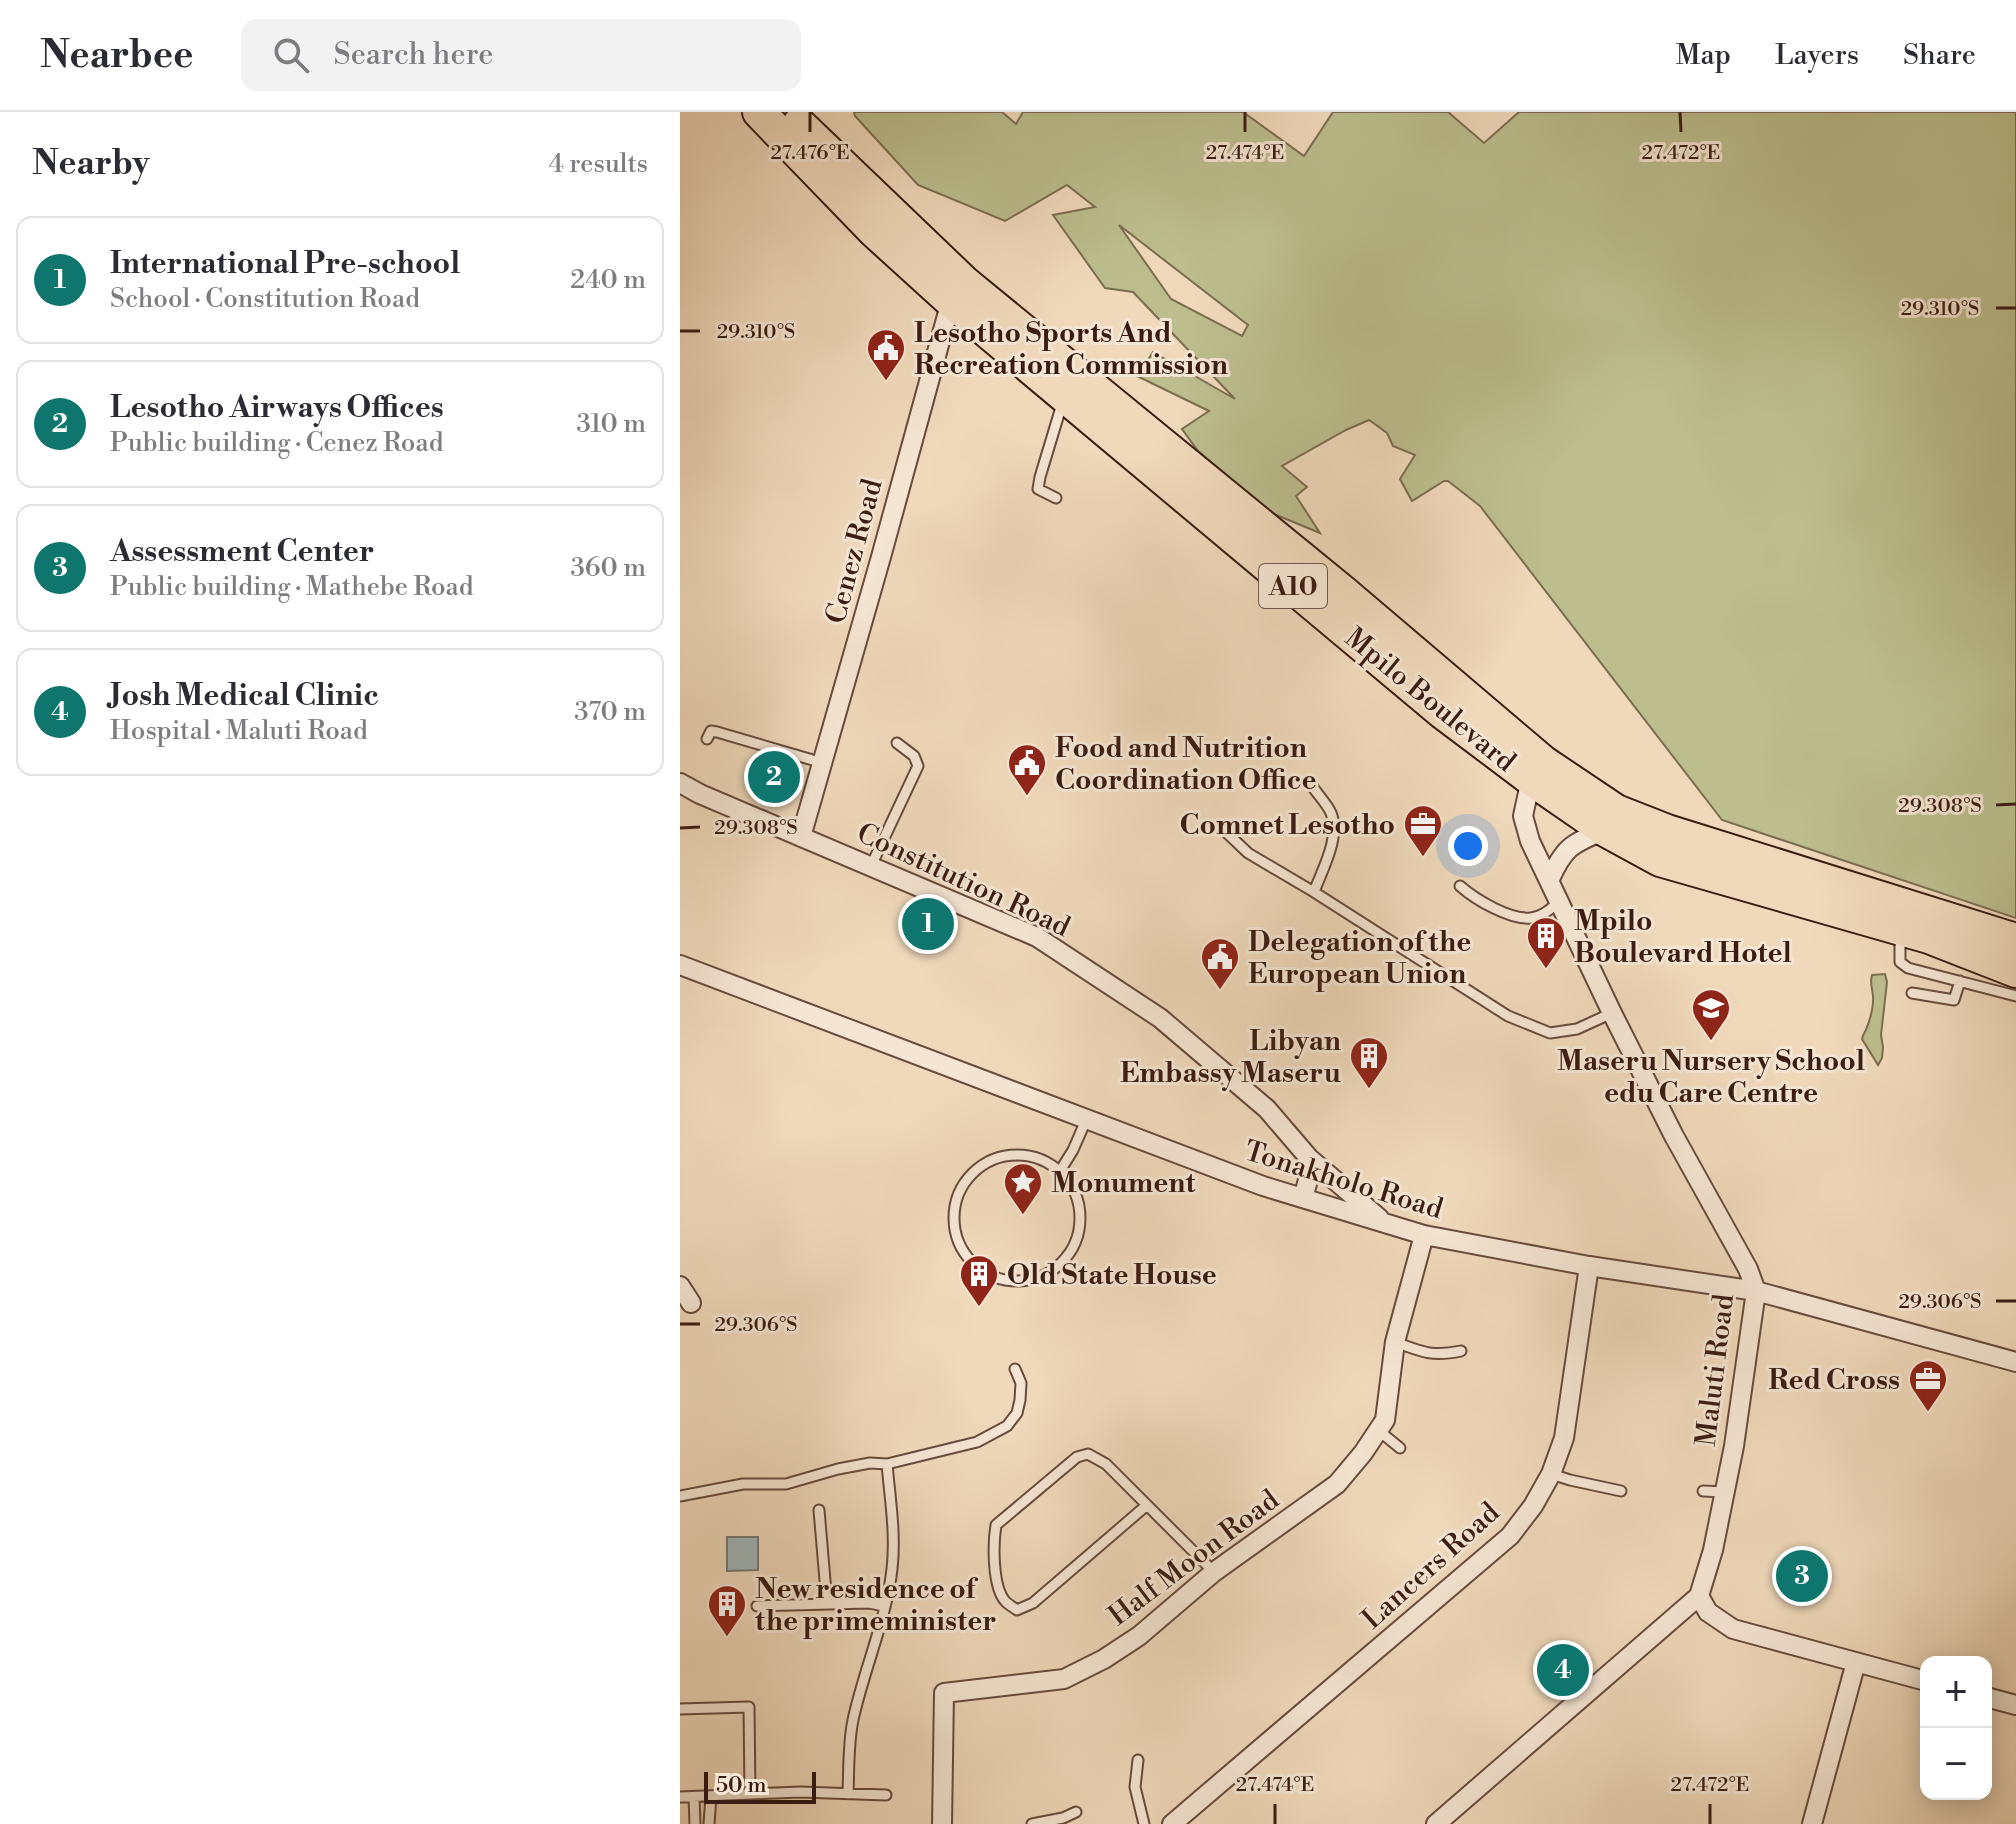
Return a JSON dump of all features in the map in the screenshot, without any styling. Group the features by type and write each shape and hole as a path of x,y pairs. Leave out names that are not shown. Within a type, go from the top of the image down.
{"highway":[{"name":"Mpilo Boulevard","path":"759,112 874,231 958,292 1072,388 1331,582 1605,830 1660,860 2016,940"},
{"name":"Mpilo Boulevard","path":"786,112 958,292"},
{"name":"Mpilo Boulevard","path":"1537,770 1616,811 1908,918 1929,937 2016,971"}],"street":[{"name":"Cenez Road","path":"801,837 958,292"},
{"name":"Maluti Road","path":"1537,770 1523,816 1530,841 1612,1013 1674,1136 1748,1269 1756,1291 1734,1446 1713,1550 1699,1596"},
{"name":"Constitution Road","path":"680,783 1037,937 1160,1018 1267,1109 1309,1158 1385,1223"},
{"path":"1549,881 1560,858 1572,844 1605,830"},
{"name":"Tonakholo Road","path":"680,965 1263,1186 1424,1235 1589,1266 1756,1291 2016,1362"},
{"path":"1303,1198 1309,1158"},
{"name":"Half Moon Road","path":"942,1824 944,1693 1064,1679 1104,1659 1139,1636 1214,1572 1337,1484 1363,1453 1385,1420 1395,1342 1424,1235"},
{"name":"Lancers Road","path":"1172,1824 1510,1536 1533,1506 1551,1474 1564,1438 1589,1266"},
{"path":"680,1286 691,1303"},
{"path":"1436,1824 1699,1596 1708,1612 1733,1629 1920,1679"},
{"path":"1812,1824 1856,1662"},
{"path":"1992,1699 2016,1705"}],"lane":[{"path":"1056,498 1038,489 1072,388"},
{"path":"707,739 711,731 717,732 823,763"},
{"path":"871,866 918,766 914,756 897,743"},
{"path":"1313,787 1331,813 1333,826 1332,839 1314,892"},
{"path":"1227,833 1248,853 1508,1016 1550,1033 1577,1029 1612,1013"},
{"path":"1460,886 1474,899 1519,917 1533,918 1559,902"},
{"path":"1908,918 1900,946 1900,962 1908,968 2016,996"},
{"path":"1912,993 1954,1000 1960,981"},
{"path":"1060,1171 1087,1118"},
{"path":"1027,1156 1045,1161 1060,1171 1071,1184 1081,1214 1077,1238 1065,1260 1038,1278 1022,1281 990,1275 976,1266 964,1253 954,1218 964,1184 976,1170 992,1160 1027,1156"},
{"path":"1395,1342 1427,1353 1443,1355 1461,1351"},
{"path":"680,1496 743,1484 786,1484 838,1469 870,1463 887,1464 977,1442 1007,1426 1017,1413 1021,1383 1015,1369"},
{"path":"1378,1430 1400,1448"},
{"path":"1147,1505 1033,1603 1017,1610 1003,1601 997,1582 993,1543 996,1525 1077,1457 1088,1454 1106,1464 1147,1505 1214,1572"},
{"path":"848,1794 853,1720 892,1570 893,1534 887,1464"},
{"path":"1551,1474 1621,1491"},
{"path":"1703,1491 1725,1492"},
{"path":"819,1510 827,1604"},
{"path":"757,1606 869,1603 884,1606"},
{"path":"680,1709 749,1707 750,1793"},
{"path":"1138,1760 1135,1787 1144,1824"},
{"path":"680,1797 801,1792 886,1795"},
{"path":"709,1824 711,1796"},
{"path":"694,1797 695,1824"},
{"path":"1032,1824 1076,1812"}],"green space":[{"path":"854,112 1002,112 1016,124 1023,112 1243,112 1304,156 1333,112 1448,112 1484,143 1519,112 2016,112 2016,918 1722,820 1480,506 1448,481 1412,501 1400,479 1415,455 1393,446 1387,433 1369,420 1282,466 1307,487 1296,496 1320,533 1269,512 1198,451 1182,429 1209,411 1137,376 1153,352 1235,399 1133,292 1105,288 1053,215 1095,207 1067,185 1005,221 918,185","holes":["1119,225 1248,325 1242,336 1171,299"]},
{"path":"1885,974 1883,1047 1878,1065 1862,1039 1872,1007 1872,975"}],"water":[{"path":"727,1537 758,1537 758,1570 727,1571"}],"place":[{"name":"Lesotho Sports And Recreation Commission","path":"886,382"},
{"name":"Lesotho Airways Offices","path":"774,777"},
{"name":"Food and Nutrition Coordination Office","path":"1027,797"},
{"name":"Comnet Lesotho","path":"1423,858"},
{"name":"International Pre-school","path":"928,924"},
{"name":"Mpilo Boulevard Hotel","path":"1546,970"},
{"name":"Delegation of the European Union","path":"1220,991"},
{"name":"Maseru Nursery School edu Care Centre","path":"1711,1042"},
{"name":"Libyan Embassy Maseru","path":"1369,1090"},
{"name":"Monument","path":"1023,1216"},
{"name":"Old State House","path":"979,1308"},
{"name":"Red Cross","path":"1928,1413"},
{"name":"Assessment Center","path":"1802,1576"},
{"name":"New residence of the primeminister","path":"727,1638"},
{"name":"Josh Medical Clinic","path":"1563,1670"}]}
